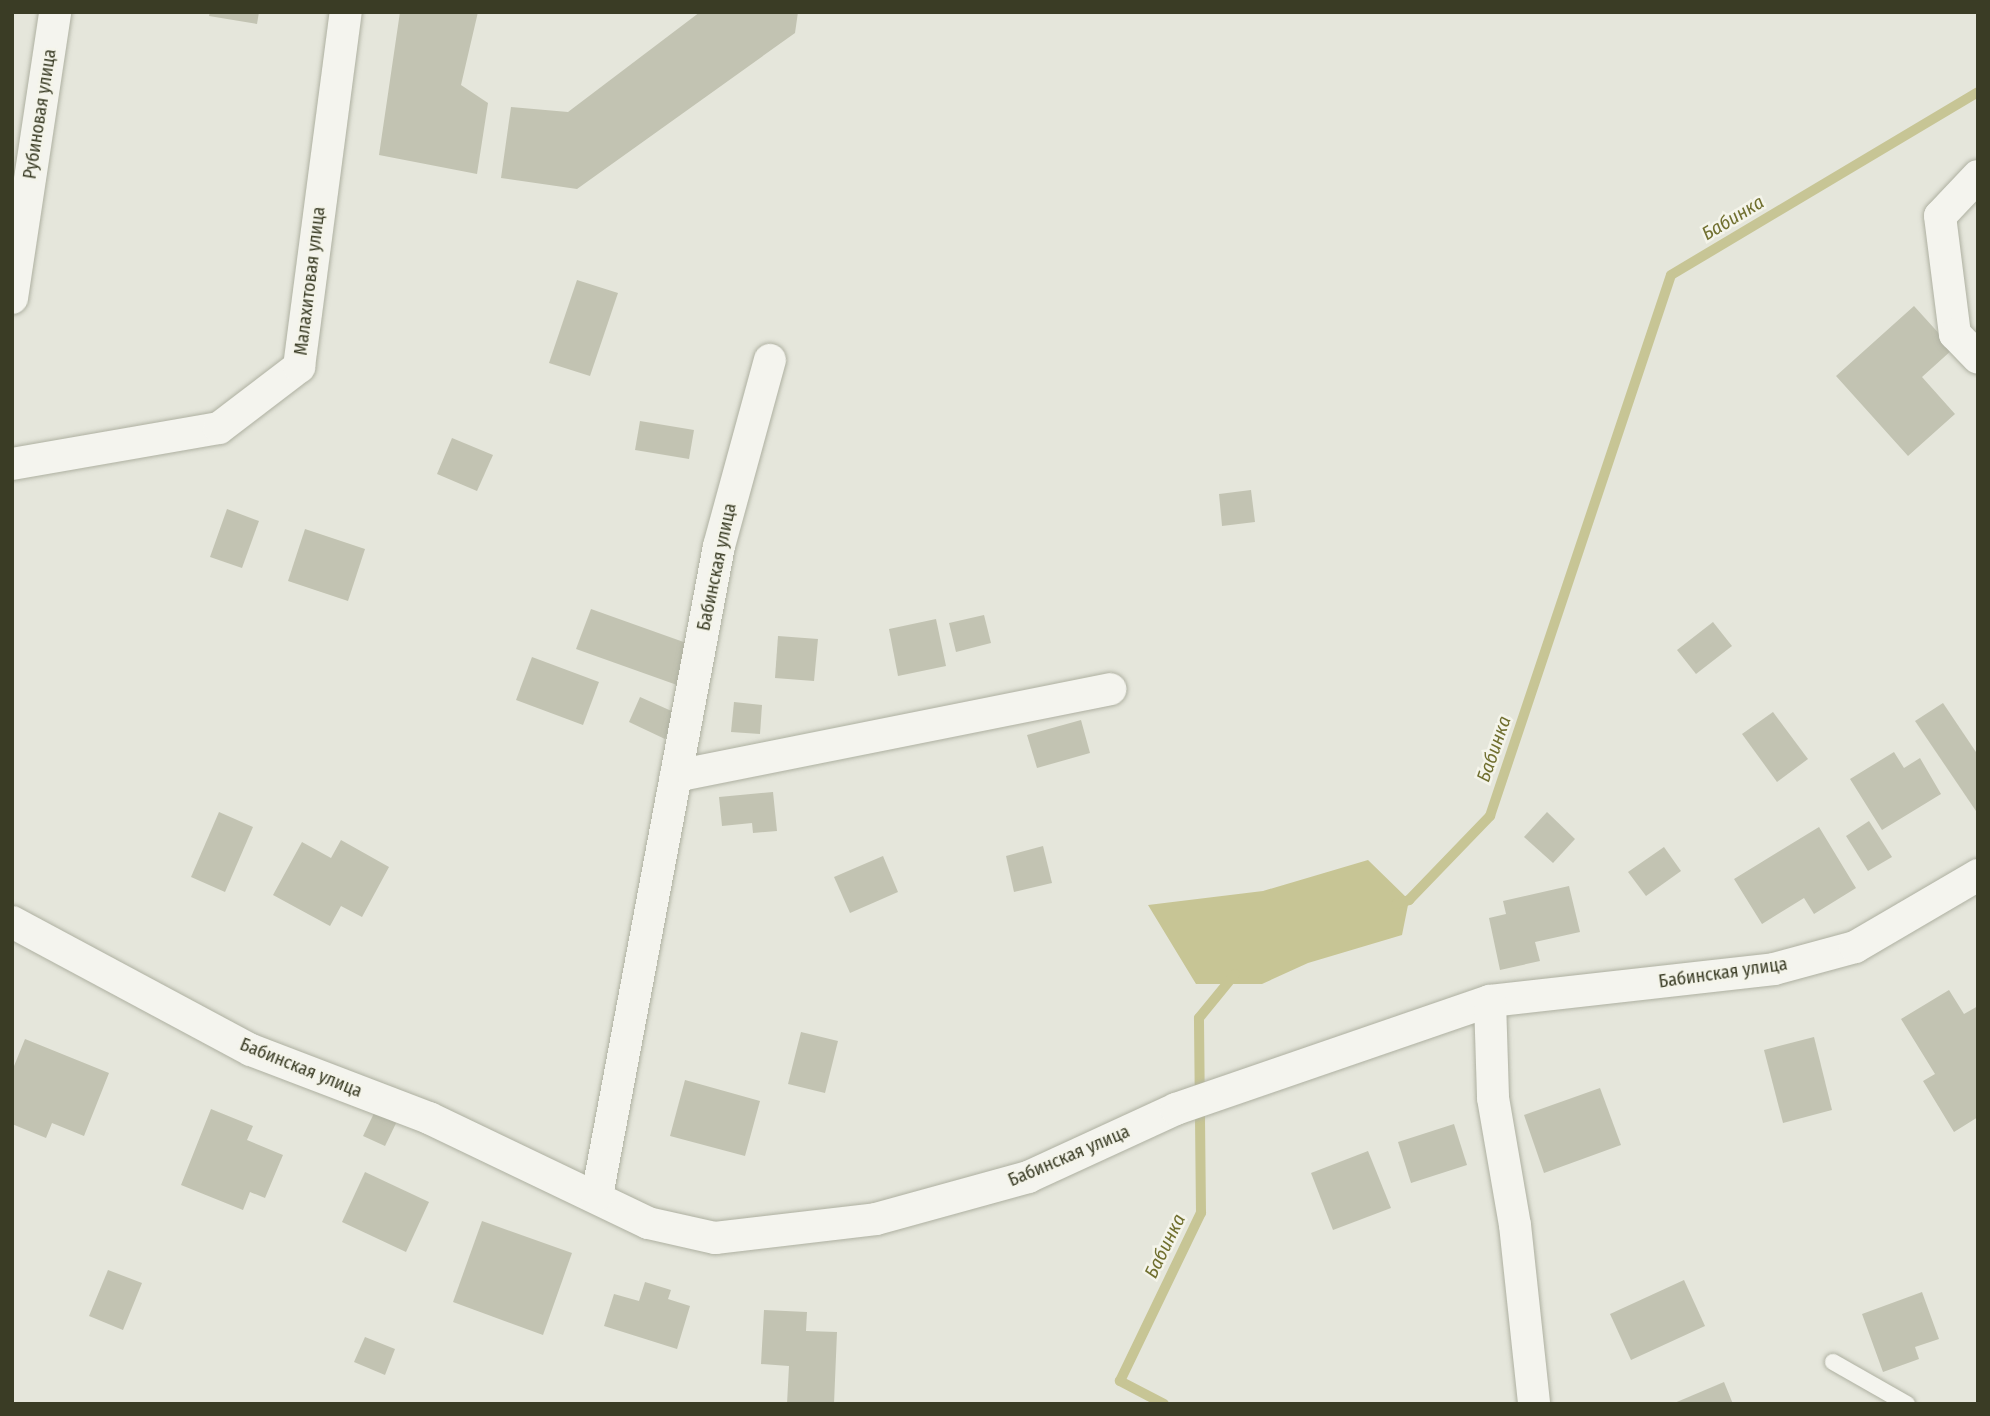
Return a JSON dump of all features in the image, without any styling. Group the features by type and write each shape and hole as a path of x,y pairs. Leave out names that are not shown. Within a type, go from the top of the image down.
{"street":[{"name":"Рубиновая улица","path":"12,298 55,12"},
{"name":"Малахитовая улица","path":"12,464 219,429 299,367 346,12"},
{"path":"1978,176 1940,216 1955,334 1978,358"},
{"name":"Бабинская улица","path":"597,1196 719,546 770,360"},
{"path":"676,776 1110,689"},
{"name":"Бабинская улица","path":"12,922 251,1050 429,1118 597,1196 648,1223 715,1238 876,1219 1028,1177 1177,1109 1490,1001 1773,969 1855,947 1978,875"},
{"path":"1490,1001 1493,1098 1515,1225 1534,1404"}],"lane":[{"path":"1833,1362 1907,1404"}],"shaded area":[{"path":"1368,860 1409,900 1402,935 1308,963 1262,984 1196,984 1148,905 1263,891"}],"building":[{"path":"210,12 259,12 257,24 209,16"},
{"path":"400,12 478,12 461,85 488,103 477,174 379,155"},
{"path":"700,12 798,12 795,33 577,189 501,178 511,107 568,112"},
{"path":"577,280 618,293 590,376 549,363"},
{"path":"1914,306 1953,349 1922,377 1955,414 1908,456 1836,376"},
{"path":"640,421 694,430 689,459 635,450"},
{"path":"452,438 493,455 477,491 437,474"},
{"path":"1251,490 1255,522 1222,526 1219,494"},
{"path":"227,509 259,521 242,568 210,557"},
{"path":"305,529 365,549 348,601 288,581"},
{"path":"591,609 692,645 677,685 576,649"},
{"path":"984,615 991,643 956,652 949,623"},
{"path":"936,619 946,666 898,676 889,629"},
{"path":"1713,622 1732,646 1696,674 1677,650"},
{"path":"778,636 818,639 814,681 775,678"},
{"path":"532,657 599,682 583,725 516,700"},
{"path":"640,697 676,713 665,739 629,722"},
{"path":"734,702 762,705 760,734 731,732"},
{"path":"1943,703 1978,755 1978,814 1915,721"},
{"path":"1773,712 1808,759 1777,782 1742,734"},
{"path":"1081,720 1090,753 1037,768 1027,735"},
{"path":"1894,752 1904,768 1920,758 1941,794 1882,830 1850,779"},
{"path":"773,792 777,831 753,833 752,823 722,826 719,797"},
{"path":"219,812 253,827 225,892 191,877"},
{"path":"1547,812 1575,839 1553,863 1524,837"},
{"path":"1869,821 1892,857 1868,871 1846,836"},
{"path":"1819,827 1856,888 1814,914 1804,898 1762,924 1734,879"},
{"path":"341,840 389,867 362,917 341,906 330,926 273,895 302,842 331,858"},
{"path":"1043,846 1052,883 1014,892 1006,856"},
{"path":"1664,847 1681,871 1646,896 1628,872"},
{"path":"883,856 898,892 850,913 834,877"},
{"path":"1569,886 1580,932 1535,942 1540,961 1500,970 1489,918 1506,914 1503,901"},
{"path":"1949,990 1964,1014 1978,1006 1978,1117 1954,1132 1923,1081 1935,1074 1901,1019"},
{"path":"801,1032 838,1041 825,1093 788,1084"},
{"path":"1814,1037 1832,1110 1783,1123 1764,1050"},
{"path":"25,1039 109,1073 84,1136 52,1123 46,1138 12,1124 12,1071"},
{"path":"685,1080 760,1101 745,1156 670,1136"},
{"path":"1600,1088 1621,1145 1544,1173 1524,1115"},
{"path":"379,1103 401,1113 385,1146 363,1136"},
{"path":"211,1109 253,1126 247,1140 283,1155 265,1198 250,1192 243,1210 181,1185"},
{"path":"1454,1124 1467,1165 1411,1183 1398,1142"},
{"path":"1368,1151 1391,1208 1333,1230 1311,1173"},
{"path":"365,1172 429,1202 406,1252 342,1222"},
{"path":"482,1221 572,1253 543,1335 453,1302"},
{"path":"108,1270 142,1283 123,1330 89,1316"},
{"path":"1684,1280 1705,1326 1631,1360 1610,1314"},
{"path":"645,1282 671,1290 668,1299 690,1306 677,1349 604,1326 614,1294 639,1301"},
{"path":"1922,1292 1939,1339 1915,1347 1919,1359 1883,1372 1862,1314"},
{"path":"764,1310 807,1312 806,1331 837,1332 834,1404 787,1404 789,1366 761,1364"},
{"path":"365,1337 395,1349 385,1375 354,1362"},
{"path":"1724,1382 1733,1404 1672,1404"}],"waterway":[{"name":"Бабинка","path":"1396,904 1409,900 1490,816 1671,275 1978,92"},
{"name":"Бабинка","path":"1164,1404 1120,1381 1201,1213 1199,1018 1235,974"}]}
